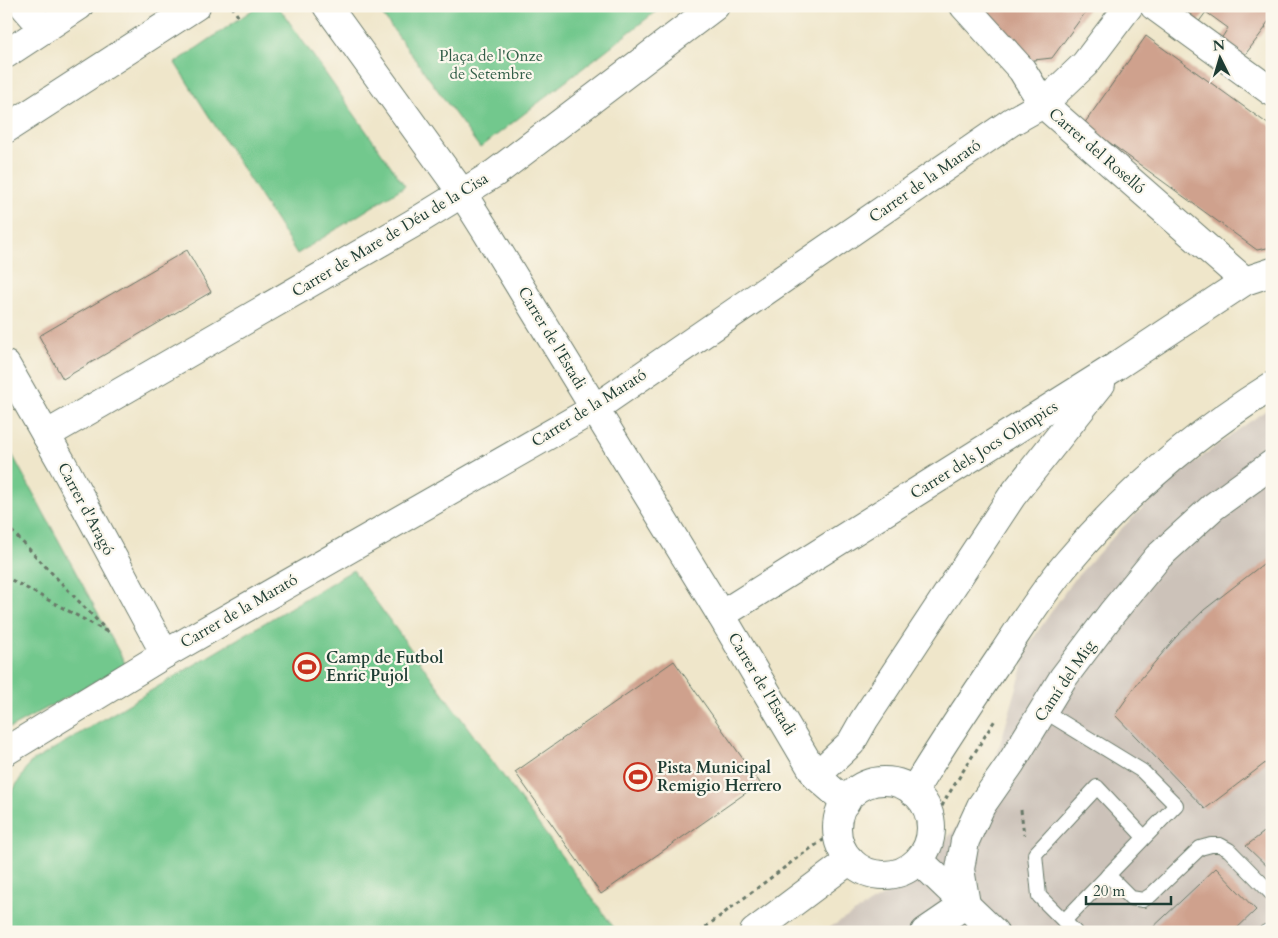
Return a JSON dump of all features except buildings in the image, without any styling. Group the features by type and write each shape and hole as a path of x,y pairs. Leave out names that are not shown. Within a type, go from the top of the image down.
{"street":[{"path":"24,6 44,29"},
{"path":"6,54 79,6"},
{"path":"6,129 196,6"},
{"name":"Carrer de l'Estadi","path":"327,6 462,193 536,311 816,776 846,802"},
{"name":"Carrer de Mare de Déu de la Cisa","path":"46,435 412,224 495,172 715,6"},
{"name":"Carrer del Roselló","path":"964,6 1022,70 1043,104 1245,281"},
{"name":"Carrer de la Marató","path":"7,749 164,654 594,409 1011,122 1043,104 1085,64 1129,6"},
{"path":"1154,6 1271,90"},
{"path":"1245,281 1272,272"},
{"name":"Carrer dels Jocs Olímpics","path":"720,615 1115,367 1245,281"},
{"name":"Carrer d'Aragó","path":"6,365 46,435 164,654"},
{"path":"816,776 851,743 864,720 1012,496 1115,367"},
{"path":"914,792 934,757 1032,610 1074,555 1107,518 1149,477 1241,406 1272,386"},
{"name":"Camí del Mig","path":"966,904 960,869 965,841 981,806 1011,763 1064,678 1106,621 1158,557 1213,507 1272,464"},
{"path":"881,782 895,783 914,792 927,808 931,821 929,842 919,860 909,868 897,873 884,875 866,870 850,860 842,850 838,826 840,813 846,802 855,792 867,785 881,782"},
{"path":"766,927 850,860"},
{"path":"919,860 994,932"},
{"path":"925,932 966,904"}],"lane":[{"path":"1044,710 1142,771 1176,805 1064,921"},
{"path":"1075,932 1039,896 1035,854 1097,788 1144,837"},
{"path":"1108,875 1132,898 1143,900 1151,895 1200,848 1220,845 1229,850 1272,894"},
{"path":"1266,932 1272,930"}],"path":[{"path":"232,6 239,18"},
{"path":"6,525 109,633 6,577"},
{"path":"1020,810 1025,840"}],"shaded area":[{"path":"1272,406 1272,932 822,932 915,877 986,792 1030,643 1071,583 1117,533 1164,487 1221,442"}],"green space":[{"path":"258,6 278,6 405,186 297,254 175,63"},
{"name":"Plaça de l'Onze de Setembre","path":"376,6 663,6 480,148"},
{"path":"6,443 126,665 10,728 6,724"},
{"name":"Camp de Futbol Enric Pujol","path":"353,570 617,932 7,932 6,804 30,763"}],"place":[{"name":"Camp de Futbol Enric Pujol","path":"307,667"},
{"name":"Pista Municipal Remigio Herrero","path":"638,777"}]}
